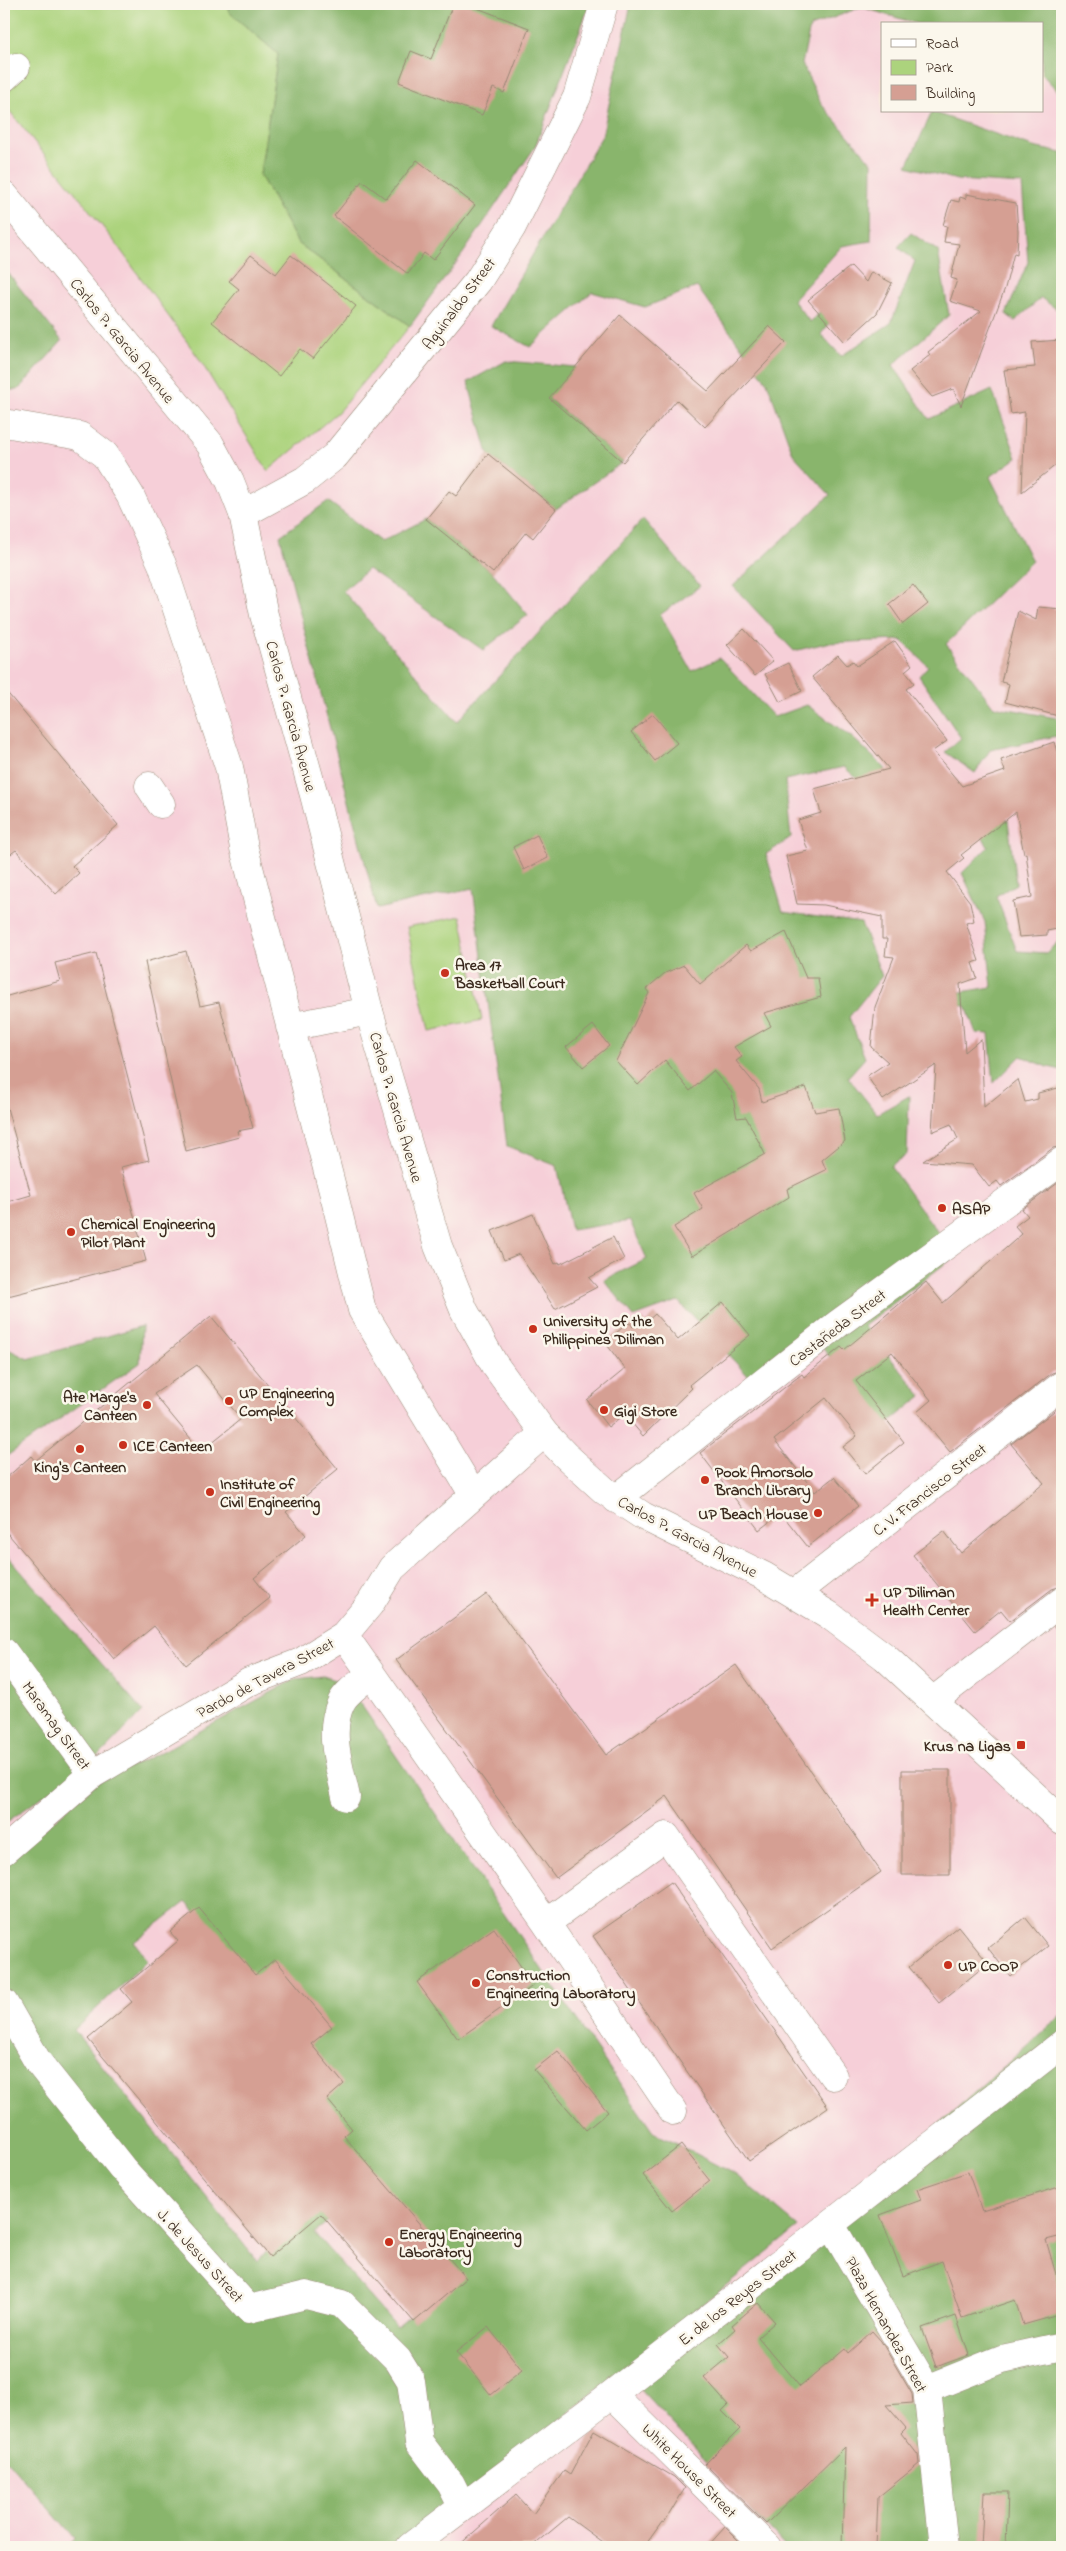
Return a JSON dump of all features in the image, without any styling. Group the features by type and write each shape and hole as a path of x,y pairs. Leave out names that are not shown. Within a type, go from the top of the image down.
{"street":[{"name":"Aguinaldo Street","path":"243,514 305,480 335,456 478,282 512,227 577,97 604,4"},
{"name":"Carlos P. Garcia Avenue","path":"4,195 210,444 230,481 243,514 264,615 314,795 369,1011 438,1246 464,1310 494,1364 544,1433 588,1477 616,1499 643,1516 795,1593 856,1634 933,1701 1062,1822"},
{"path":"4,423 80,436 105,455 130,494 162,564 229,767 244,848 336,1199 362,1310 473,1494"},
{"path":"290,1027 369,1011"},
{"name":"Castañeda Street","path":"616,1499 839,1323 1062,1161"},
{"name":"C. V. Francisco Street","path":"795,1593 1062,1385"},
{"name":"Pardo de Tavera Street","path":"4,1851 93,1774 249,1682 301,1662 344,1635 370,1604 392,1568 473,1494 503,1471 544,1433"},
{"path":"933,1701 1062,1601"},
{"path":"344,1635 546,1922 673,2111"},
{"name":"Maramag Street","path":"4,1652 93,1774"},
{"path":"346,1798 335,1747 336,1717 341,1702 371,1674"},
{"path":"546,1922 666,1836 833,2076"},
{"name":"J. de Jesus Street","path":"4,2003 38,2062 122,2168 249,2309 306,2295 342,2304 398,2360 411,2380 419,2442 451,2484 462,2506"},
{"name":"E. de los Reyes Street","path":"410,2547 612,2394 1062,2044"},
{"name":"Plaza Hernandez Street","path":"831,2224 927,2388 944,2547"},
{"path":"927,2388 1002,2359 1062,2346"},
{"name":"White House Street","path":"612,2394 767,2547"}],"shaded area":[{"name":"University of the Philippines Diliman","path":"4,4 1062,4 1062,2547 4,2547"}],"green space":[{"path":"4,4 227,4 229,12 278,54 260,175 298,243 410,326 338,412 268,471 198,357 114,241 4,104"},
{"path":"227,4 590,4 535,147 464,252 410,326 298,243 260,175 278,54 229,12"},
{"path":"631,4 1062,4 1062,96 1044,76 1044,22 911,22 861,7 810,27 802,64 822,105 872,163 871,241 842,246 793,300 810,322 853,282 859,287 821,334 841,356 891,323 915,261 898,247 911,233 938,251 949,315 893,365 929,419 992,390 1017,458 990,477 1032,561 946,644 993,706 1062,719 1062,735 990,750 975,773 945,752 961,738 919,676 928,666 901,640 826,643 794,651 733,586 830,495 793,454 767,382 697,287 645,307 592,292 530,347 491,326 602,136"},
{"path":"932,112 1033,147 1062,153 1062,313 1041,298 1015,321 1006,314 1028,262 1022,184 957,180 907,166"},
{"path":"4,268 62,341 18,390 4,390"},
{"path":"506,361 576,367 549,399 623,462 556,509 488,454 468,382"},
{"path":"328,501 381,542 426,519 493,573 528,615 483,650 368,569 343,591 457,722 643,519 700,586 660,615 692,671 720,658 774,717 807,705 854,739 886,769 862,783 844,767 785,780 791,838 766,854 783,912 861,923 882,976 849,1017 865,1058 848,1077 877,1114 909,1096 907,1154 890,1166 955,1256 864,1326 922,1396 888,1423 810,1334 750,1378 678,1301 634,1317 604,1280 647,1259 630,1221 571,1230 557,1166 507,1146 473,888 377,909 280,536"},
{"path":"1008,820 1016,884 996,896 1017,951 1046,953 1062,938 1062,1070 1048,1067 1021,1056 994,1083 989,1034 976,1033 966,1006 946,1005 949,994 992,987 985,922 962,873 988,847 977,826"},
{"name":"Area 17 Basketball Court","path":"461,916 482,1020 429,1031 407,927"},
{"path":"142,1326 140,1363 4,1458 4,1347 28,1359"},
{"path":"4,1552 143,1711 97,1758 4,1824"},
{"path":"323,1676 342,1682 362,1706 653,2132 736,2175 798,2227 511,2459 398,2547 66,2547 75,2539 4,2457 4,1864 95,1784 163,1751 296,1679","holes":["186,1902 303,2030 300,2216 257,2261 74,2030 148,1960 134,1942","375,2182 454,2279 397,2327 314,2233"]},
{"path":"1062,2015 1062,2547 786,2547 640,2389"}],"building":[{"path":"453,4 467,4 529,28 504,93 493,88 482,115 399,82 411,51 431,59"},
{"path":"417,160 475,205 433,260 424,253 408,274 334,216 362,181 386,199"},
{"path":"966,194 1016,203 1018,231 1017,254 1014,253 1005,288 961,406 953,389 932,397 910,371 930,355 928,352 981,311 950,301 957,280 951,278 959,244 944,242 947,226 943,225 951,200 959,202 960,197 966,199"},
{"path":"251,255 276,274 291,255 356,306 313,359 300,349 279,376 212,322 239,289 229,281"},
{"path":"851,266 866,282 871,272 892,283 877,313 845,342 808,300"},
{"path":"620,315 708,391 769,326 786,342 705,427 677,400 623,462 549,398"},
{"path":"1062,340 1062,460 1022,492 1025,412 1011,414 1004,370 1035,367 1032,342"},
{"path":"488,454 556,509 533,538 526,532 493,573 426,519 449,491 456,496"},
{"path":"913,585 928,604 903,624 889,604"},
{"path":"1038,607 1062,609 1062,717 1005,702 1009,684 1001,682 1018,611 1036,620"},
{"path":"744,629 773,661 755,676 727,645"},
{"path":"895,641 912,665 905,671 914,683 906,689 947,741 933,751 962,786 1005,771 1001,760 1054,742 1062,767 1062,928 1047,931 1047,935 1019,937 1013,901 1032,897 1026,853 1024,854 1016,812 961,855 964,858 947,872 970,902 974,921 966,923 979,961 972,963 977,978 960,984 965,1052 981,1039 984,1107 1018,1079 1025,1102 1038,1099 1038,1093 1062,1087 1062,1146 1053,1148 1001,1186 997,1181 989,1187 972,1165 923,1161 958,1139 951,1124 932,1132 936,1065 883,1100 867,1076 888,1062 871,1047 875,1007 894,957 885,956 887,939 882,939 882,917 824,905 797,904 786,856 808,851 798,820 821,813 814,789 889,769 812,677 838,655 847,665 853,661 857,666"},
{"path":"788,663 802,691 780,702 765,674"},
{"path":"4,689 118,825 72,866 79,873 56,894 16,850 4,859"},
{"path":"653,714 677,743 655,761 631,732"},
{"path":"537,835 548,858 524,870 513,847"},
{"path":"786,932 806,978 818,978 821,997 764,1013 771,1026 734,1047 742,1057 736,1061 759,1089 762,1102 806,1087 815,1112 839,1108 845,1141 822,1160 826,1170 787,1189 789,1197 692,1256 674,1227 703,1209 694,1193 765,1154 746,1117 737,1118 732,1093 713,1071 690,1091 665,1060 638,1085 616,1061 649,993 646,989 665,973 684,965 700,984 746,945 751,951"},
{"path":"186,951 200,1006 219,1002 253,1128 237,1131 239,1137 186,1151 145,962"},
{"path":"96,953 149,1160 121,1167 146,1261 4,1297 4,1203 31,1195 4,1097 4,997 60,981 55,963"},
{"path":"593,1025 609,1046 583,1067 566,1047"},
{"path":"1062,1180 1062,1370 1052,1373 950,1452 917,1412 931,1400 892,1352 856,1381 904,1442 865,1474 843,1447 857,1436 826,1398 774,1440 815,1492 834,1477 858,1506 808,1547 781,1513 759,1530 700,1453 802,1374 804,1377 841,1347 844,1350 926,1282 943,1303 1022,1234 1015,1226 1028,1216 1022,1209"},
{"path":"533,1214 555,1264 559,1262 560,1264 613,1237 624,1259 589,1278 597,1287 555,1309 519,1254 504,1260 492,1231"},
{"path":"723,1302 750,1335 689,1385 692,1388 643,1436 624,1414 608,1427 587,1400 625,1369 605,1342 627,1324 630,1323 633,1327 642,1319 645,1323 655,1314 678,1340"},
{"name":"Institute of Civil Engineering","path":"211,1316 338,1469 286,1512 306,1535 254,1578 270,1598 186,1665 154,1626 114,1659 4,1529 4,1480 31,1456 35,1461","holes":["197,1365 241,1419 201,1451 154,1394"]},
{"path":"1062,1405 1062,1586 1052,1589 1010,1621 1001,1610 975,1631 913,1555 944,1531 961,1553 1044,1483 1011,1444"},
{"path":"487,1594 606,1755 736,1665 881,1872 772,1948 667,1796 556,1878 396,1660"},
{"path":"1062,1621 1062,1638 1054,1627"},
{"path":"902,1770 950,1770 950,1875 902,1875"},
{"path":"671,1882 828,2107 749,2161 593,1936"},
{"path":"199,1908 255,1975 275,1959 332,2027 311,2044 344,2084 327,2099 352,2129 344,2136 466,2278 414,2322 321,2214 270,2257 88,2039 132,2002 121,1989 178,1941 170,1932"},
{"path":"1025,1917 1048,1946 1010,1976 988,1948"},
{"name":"UP COOP","path":"958,1926 988,1963 939,2003 909,1967"},
{"name":"Construction Engineering Laboratory","path":"494,1928 534,1985 458,2039 417,1982"},
{"path":"558,2051 608,2112 586,2130 534,2070"},
{"path":"681,2145 710,2181 672,2211 643,2175"},
{"path":"968,2172 982,2211 1062,2186 1062,2236 1046,2240 1062,2295 1062,2314 1023,2325 1015,2300 962,2318 942,2261 903,2276 880,2215 921,2200 917,2189"},
{"path":"758,2303 775,2322 758,2337 800,2387 845,2349 848,2353 872,2331 881,2341 912,2394 913,2403 886,2405 906,2428 901,2433 918,2455 919,2464 878,2497 876,2547 842,2547 845,2447 766,2524 705,2464 740,2429 722,2411 728,2405 704,2378 729,2357 718,2344 735,2329 732,2325"},
{"path":"956,2316 969,2355 936,2367 922,2328"},
{"path":"488,2327 522,2370 491,2395 456,2352"},
{"path":"594,2430 674,2477 685,2488 664,2523 662,2522 644,2547 609,2547 568,2517 532,2547 457,2547 516,2495 533,2514 564,2471 570,2475"},
{"path":"984,2492 1008,2492 1006,2547 981,2547"},
{"path":"725,2527 744,2546 707,2547"}],"place":[{"name":"Area 17 Basketball Court","path":"445,973"},
{"name":"ASAP","path":"942,1208"},
{"name":"Chemical Engineering Pilot Plant","path":"71,1232"},
{"name":"University of the Philippines Diliman","path":"533,1329"},
{"name":"UP Engineering Complex","path":"229,1401"},
{"name":"Ate Marge's Canteen","path":"147,1405"},
{"name":"Gigi Store","path":"604,1410"},
{"name":"ICE Canteen","path":"123,1445"},
{"name":"King's Canteen","path":"80,1449"},
{"name":"Pook Amorsolo Branch Library","path":"705,1480"},
{"name":"Institute of Civil Engineering","path":"210,1492"},
{"name":"UP Beach House","path":"818,1513"},
{"name":"UP Diliman Health Center","path":"872,1600"},
{"name":"Krus na Ligas","path":"1021,1745"},
{"name":"UP COOP","path":"948,1965"},
{"name":"Construction Engineering Laboratory","path":"476,1983"},
{"name":"Energy Engineering Laboratory","path":"389,2242"}]}
